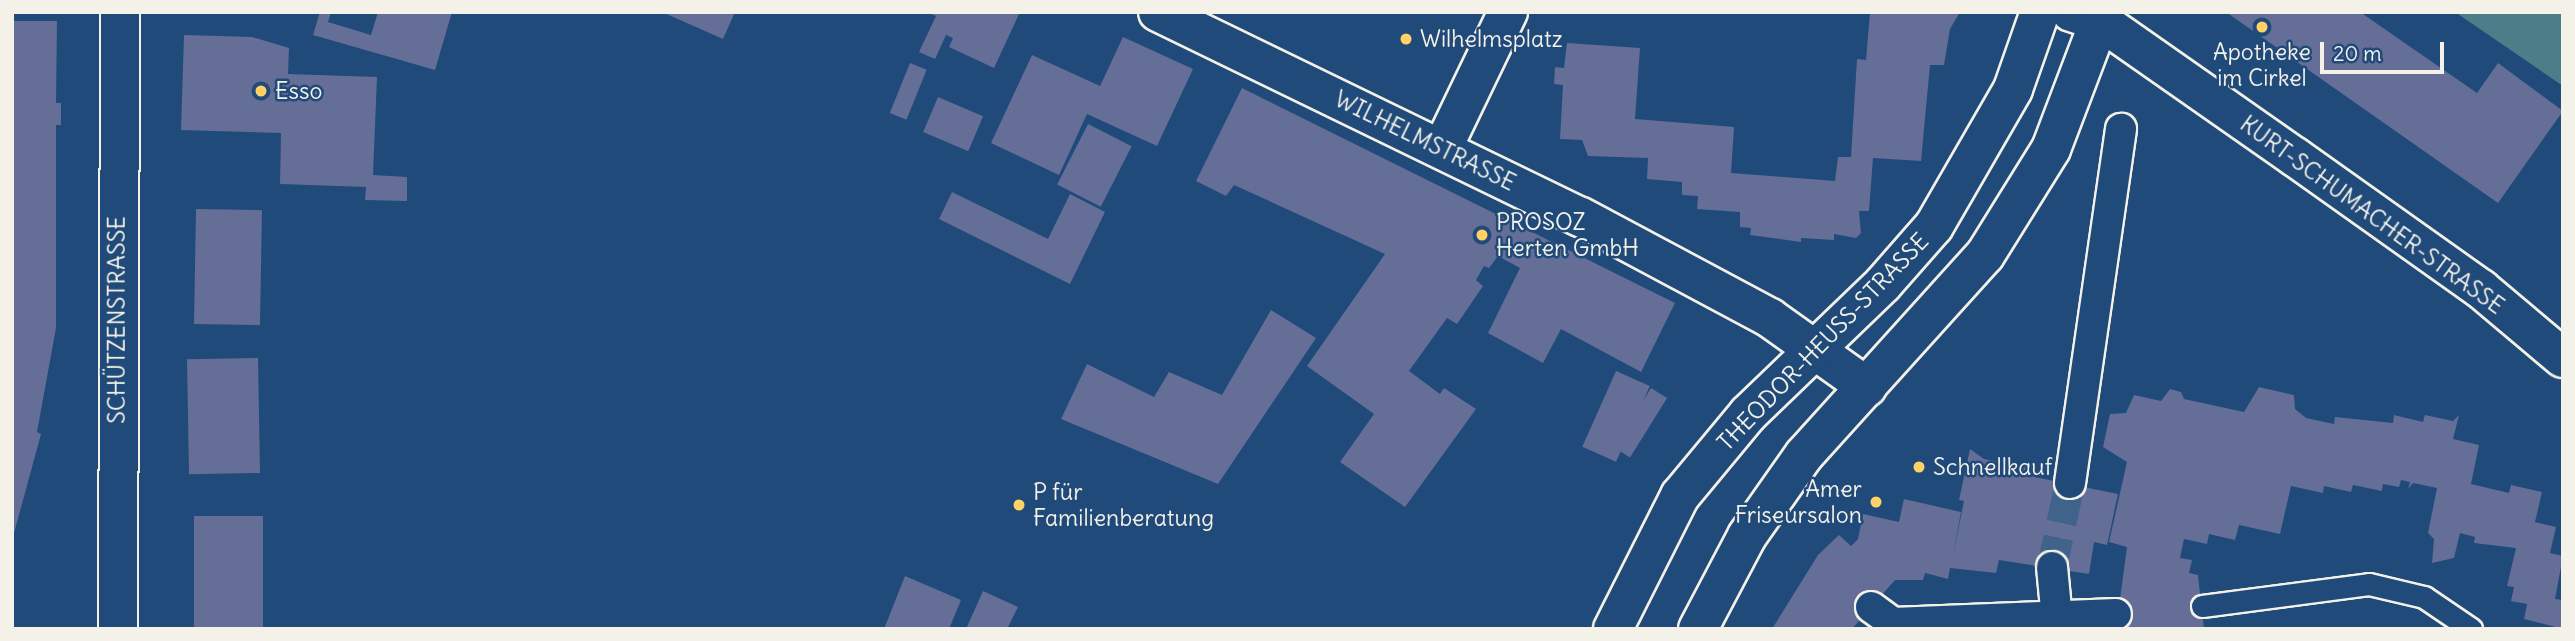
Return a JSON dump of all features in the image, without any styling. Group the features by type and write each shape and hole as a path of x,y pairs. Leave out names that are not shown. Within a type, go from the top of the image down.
{"main road":[{"name":"SCHÜTZENSTRASSE","path":"118,629 120,12"},
{"name":"WILHELMSTRASSE","path":"1158,12 1443,147 1770,318 1816,348 1867,387"},
{"path":"1443,147 1508,12"},
{"name":"THEODOR-HEUSS-STRASSE","path":"1614,629 1680,496 1748,414 1934,226 1975,163 2013,89 2040,12"},
{"path":"1698,629 1754,526 1804,455 1985,255 2051,149 2092,15"},
{"name":"KURT-SCHUMACHER-STRASSE","path":"2092,15 2482,289 2563,358"}],"street":[{"path":"2070,483 2121,128"},
{"path":"2052,567 2057,624"},
{"path":"1885,620 2057,624 2116,614"}],"lane":[{"path":"2202,606 2369,584 2424,597 2471,629"}],"green space":[{"path":"2455,12 2563,12 2563,86"}],"building":[{"path":"320,12 331,12 328,22 371,35 378,12 452,12 435,70 313,35"},
{"path":"662,12 735,12 723,39"},
{"path":"926,12 1020,12 994,68 949,47 953,38 946,35 935,59 919,52 936,16"},
{"path":"1870,12 1960,12 1950,29 1944,65 1930,65 1921,161 1873,158 1869,211 1859,211 1861,233 1856,238 1834,234 1834,240 1801,238 1801,242 1750,235 1751,228 1740,227 1740,212 1697,209 1698,196 1682,195 1682,182 1647,179 1648,158 1588,156 1582,140 1560,139 1563,85 1554,84 1555,67 1564,68 1567,43 1640,48 1635,119 1734,127 1731,173 1835,181 1838,157 1851,157 1857,59 1866,60"},
{"path":"2226,12 2360,12 2477,93 2498,63 2563,111 2498,203"},
{"path":"12,21 57,21 56,103 61,103 61,125 56,125 56,328 37,432 41,434 13,537"},
{"path":"184,35 252,37 289,48 288,74 377,77 373,175 407,177 407,201 365,200 366,187 280,184 281,133 181,130"},
{"path":"1123,37 1193,69 1157,146 1087,114 1059,175 991,143 1032,55 1100,86"},
{"path":"910,63 927,70 906,120 890,113"},
{"path":"1242,88 1675,303 1641,372 1561,329 1543,363 1488,333 1520,268 1498,256 1489,268 1484,266 1476,280 1483,286 1457,324 1447,318 1409,371 1440,394 1444,388 1476,409 1405,507 1340,462 1374,414 1307,366 1385,254 1234,185 1226,196 1196,181"},
{"path":"938,97 983,116 968,151 923,132"},
{"path":"1088,124 1132,146 1101,207 1057,185"},
{"path":"952,192 1048,239 1070,194 1105,212 1070,284 939,219"},
{"path":"196,209 262,210 260,325 194,324"},
{"path":"1271,310 1316,338 1218,484 1061,419 1087,364 1154,397 1169,372 1222,395"},
{"path":"258,358 260,473 189,474 187,359"},
{"path":"1616,371 1650,386 1616,462 1582,447"},
{"path":"2259,387 2294,395 2295,409 2306,418 2334,424 2335,417 2393,423 2394,415 2423,422 2425,415 2453,421 2459,415 2453,439 2479,445 2471,484 2509,493 2511,485 2542,492 2535,522 2556,527 2550,553 2563,556 2555,599 2563,600 2563,629 2524,619 2527,604 2511,601 2514,587 2507,586 2516,548 2474,543 2475,537 2460,533 2454,558 2432,563 2434,539 2428,533 2437,488 2413,483 2408,489 2410,482 2401,480 2399,487 2383,484 2382,491 2353,485 2351,492 2324,486 2323,493 2291,486 2280,534 2239,525 2235,540 2209,534 2207,544 2184,539 2180,558 2192,560 2189,573 2198,575 2204,629 2116,629 2127,547 2109,542 2127,462 2103,447 2110,414 2126,413 2134,395 2161,401 2170,389 2181,392 2184,399 2244,412"},
{"path":"1651,388 1667,398 1630,457 1614,447"},
{"path":"1970,449 1984,459 2032,468 2030,476 2118,494 2107,545 2094,542 2089,574 1999,560 1996,573 1950,568 1948,579 1925,573 1923,580 1895,580 1852,629 1772,629 1818,555 1839,535 1851,546 1858,539 1863,514 1899,522 1904,499 1961,512 1953,556 1964,501 1959,500"},
{"path":"194,516 263,516 263,629 194,629"},
{"path":"905,576 961,600 949,629 884,629"},
{"path":"983,591 1018,607 1007,629 966,629"}],"tunnel":[{"path":"2052,567 2070,483"}],"place":[{"name":"Apotheke im Cirkel","path":"2262,27"},
{"name":"Wilhelmsplatz","path":"1406,39"},
{"name":"Esso","path":"261,91"},
{"name":"PROSOZ Herten GmbH","path":"1482,235"},
{"name":"Schnellkauf","path":"1919,467"},
{"name":"Amer Friseursalon","path":"1876,502"},
{"name":"P für Familienberatung","path":"1019,505"}]}
